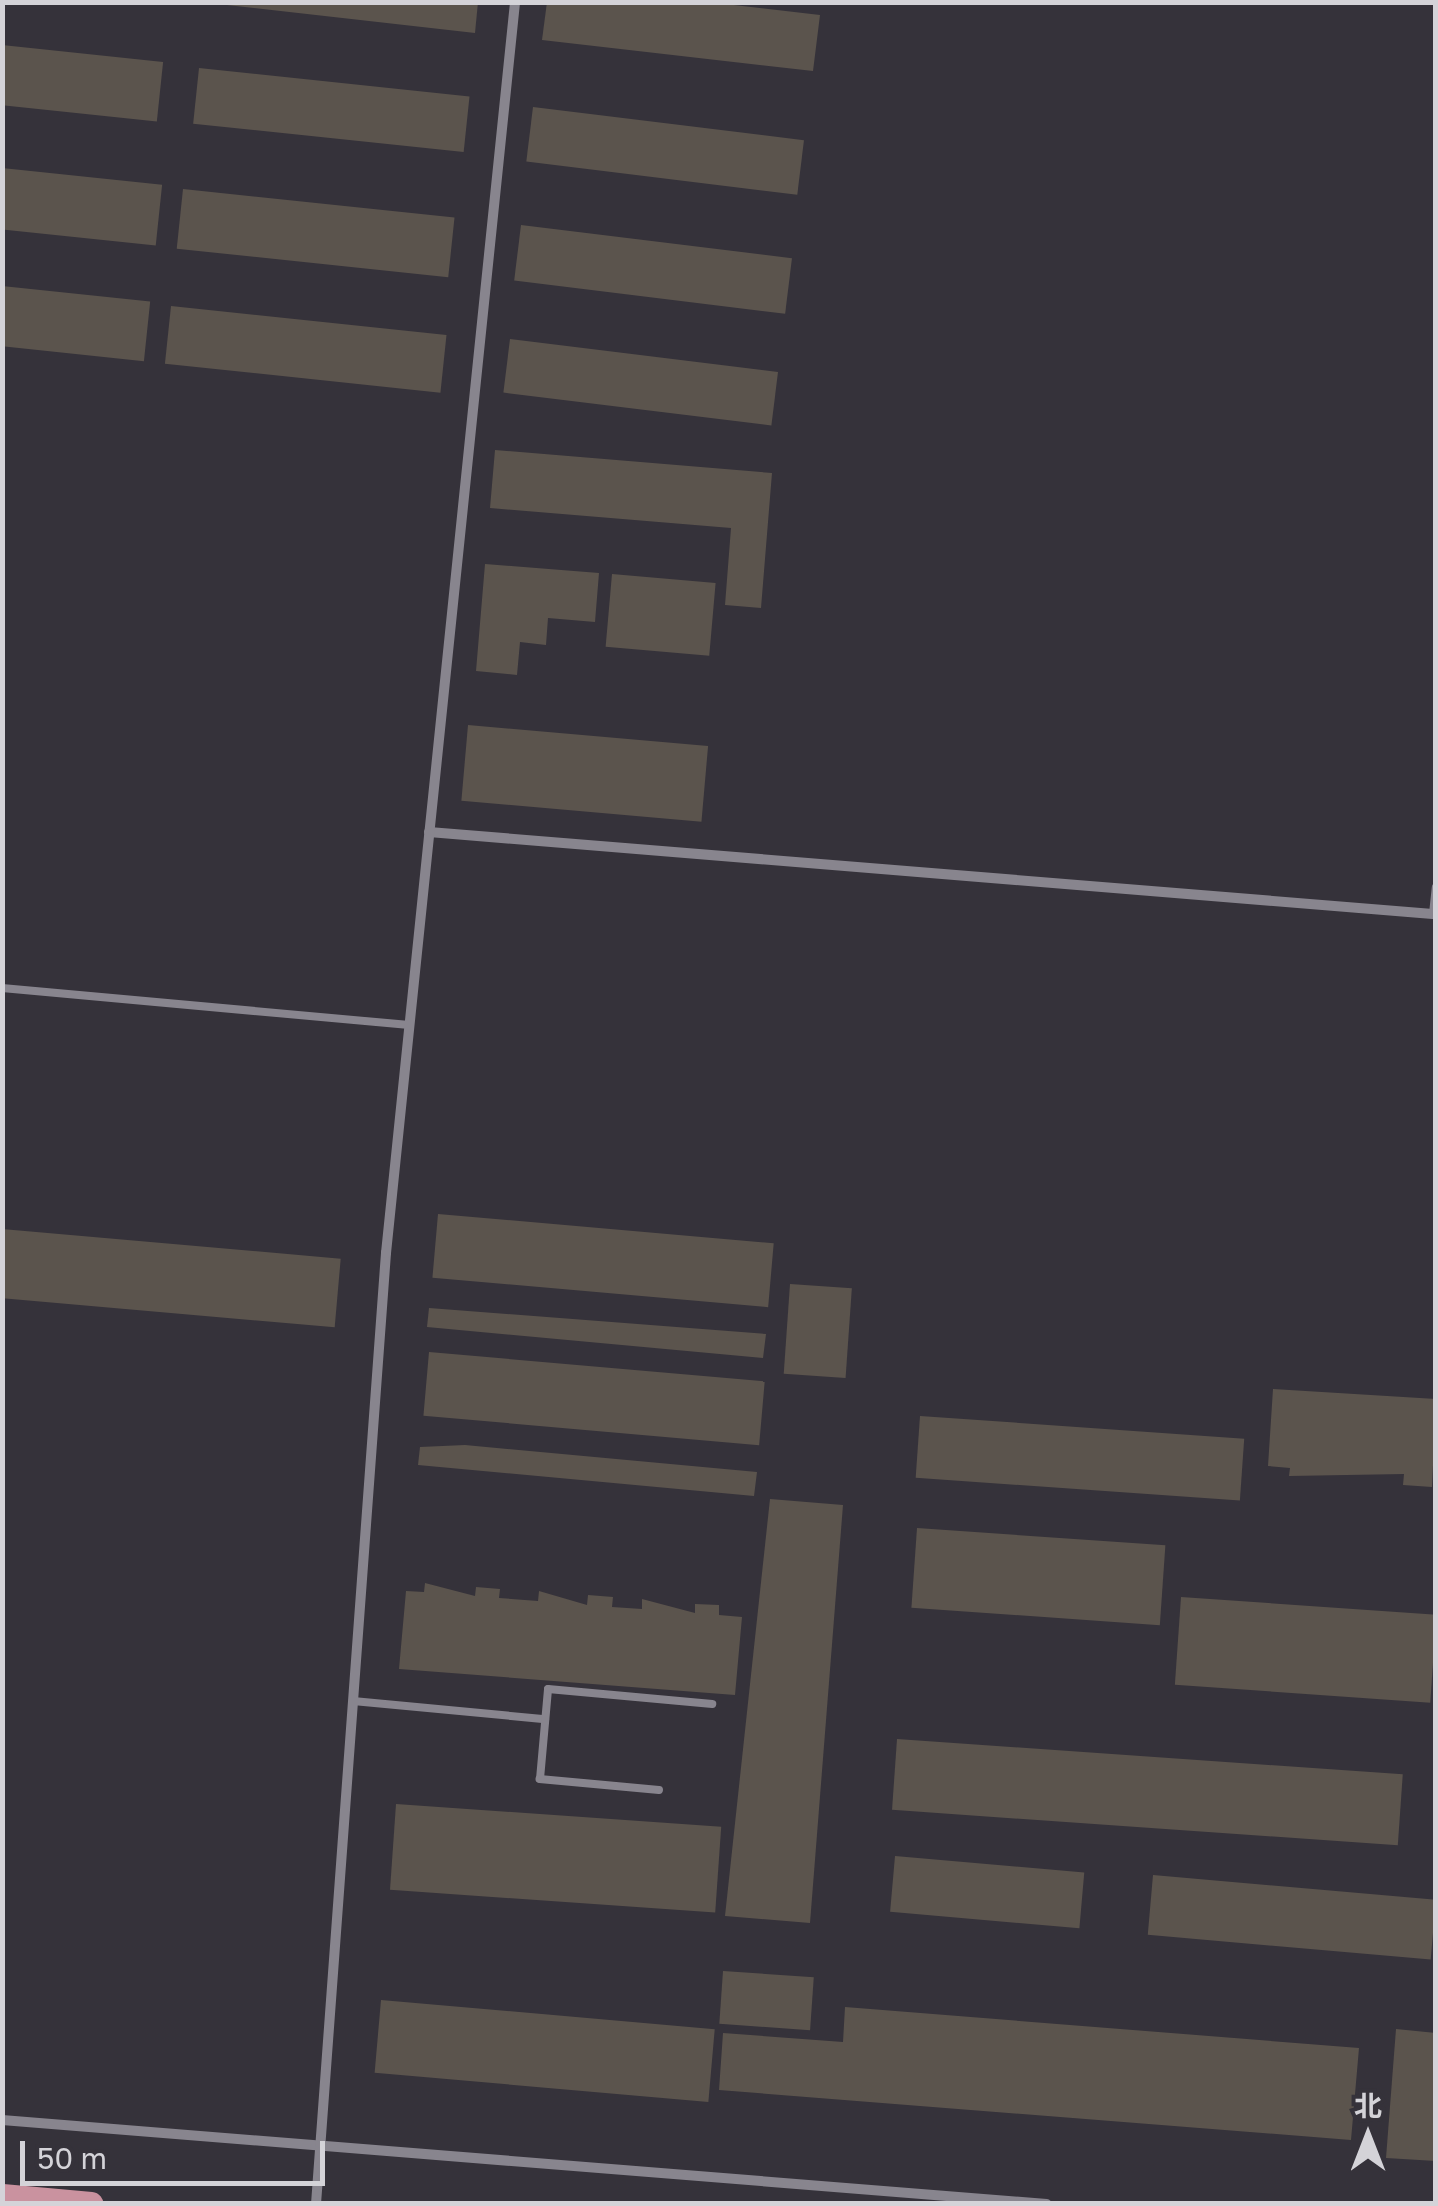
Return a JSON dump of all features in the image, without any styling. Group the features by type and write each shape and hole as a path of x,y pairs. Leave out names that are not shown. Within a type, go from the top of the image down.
{"main road":[{"path":"2,2196 92,2204"}],"street":[{"path":"316,2204 352,1702 410,1025 515,2"},
{"path":"429,832 1433,914"},
{"path":"2,2120 1047,2204"}],"lane":[{"path":"1433,914 1436,886"},
{"path":"2,988 410,1025"},
{"path":"659,1790 540,1779 548,1689 712,1704"},
{"path":"352,1702 545,1719"}],"building":[{"path":"200,2 478,2 475,33"},
{"path":"547,2 708,2 820,15 813,71 542,40"},
{"path":"2,45 163,62 157,122 2,105"},
{"path":"199,68 470,96 464,152 193,124"},
{"path":"533,107 804,140 797,195 526,162"},
{"path":"2,168 162,185 156,245 2,229"},
{"path":"183,189 455,218 448,277 177,249"},
{"path":"521,225 792,258 785,314 514,281"},
{"path":"2,286 150,302 144,361 2,346"},
{"path":"171,306 446,335 440,393 165,364"},
{"path":"510,339 778,372 771,426 503,393"},
{"path":"495,450 772,473 761,608 725,605 731,528 490,508"},
{"path":"485,564 599,573 595,622 548,618 546,645 520,642 517,675 476,671"},
{"path":"612,574 716,583 709,656 606,647"},
{"path":"468,725 708,746 701,822 461,801"},
{"path":"438,1214 774,1243 768,1307 432,1278"},
{"path":"2,1229 341,1259 335,1327 2,1298"},
{"path":"790,1284 852,1288 846,1378 784,1374"},
{"path":"429,1308 766,1334 763,1358 427,1327"},
{"path":"429,1352 765,1381 759,1445 423,1416"},
{"path":"1273,1389 1436,1399 1432,1487 1403,1485 1404,1474 1289,1476 1290,1468 1268,1466"},
{"path":"920,1416 1244,1439 1240,1501 916,1478"},
{"path":"465,1445 757,1472 754,1496 418,1465 420,1447"},
{"path":"770,1499 843,1505 810,1923 725,1916"},
{"path":"917,1528 1165,1545 1160,1625 911,1608"},
{"path":"425,1583 475,1596 476,1587 500,1589 499,1598 538,1601 539,1591 587,1605 588,1595 613,1597 612,1607 642,1609 642,1599 695,1613 695,1604 719,1605 719,1615 742,1617 735,1695 399,1669 406,1591 424,1592"},
{"path":"1181,1597 1436,1615 1430,1703 1175,1685"},
{"path":"897,1739 1403,1774 1398,1845 892,1810"},
{"path":"396,1804 721,1827 715,1913 390,1890"},
{"path":"895,1856 1084,1873 1079,1928 890,1912"},
{"path":"1153,1875 1436,1900 1431,1960 1148,1935"},
{"path":"723,1971 814,1977 810,2030 719,2024"},
{"path":"381,2000 715,2029 708,2102 375,2073"},
{"path":"845,2007 1359,2048 1351,2140 719,2090 723,2033 843,2042"},
{"path":"1396,2029 1436,2033 1436,2161 1386,2158"}]}
